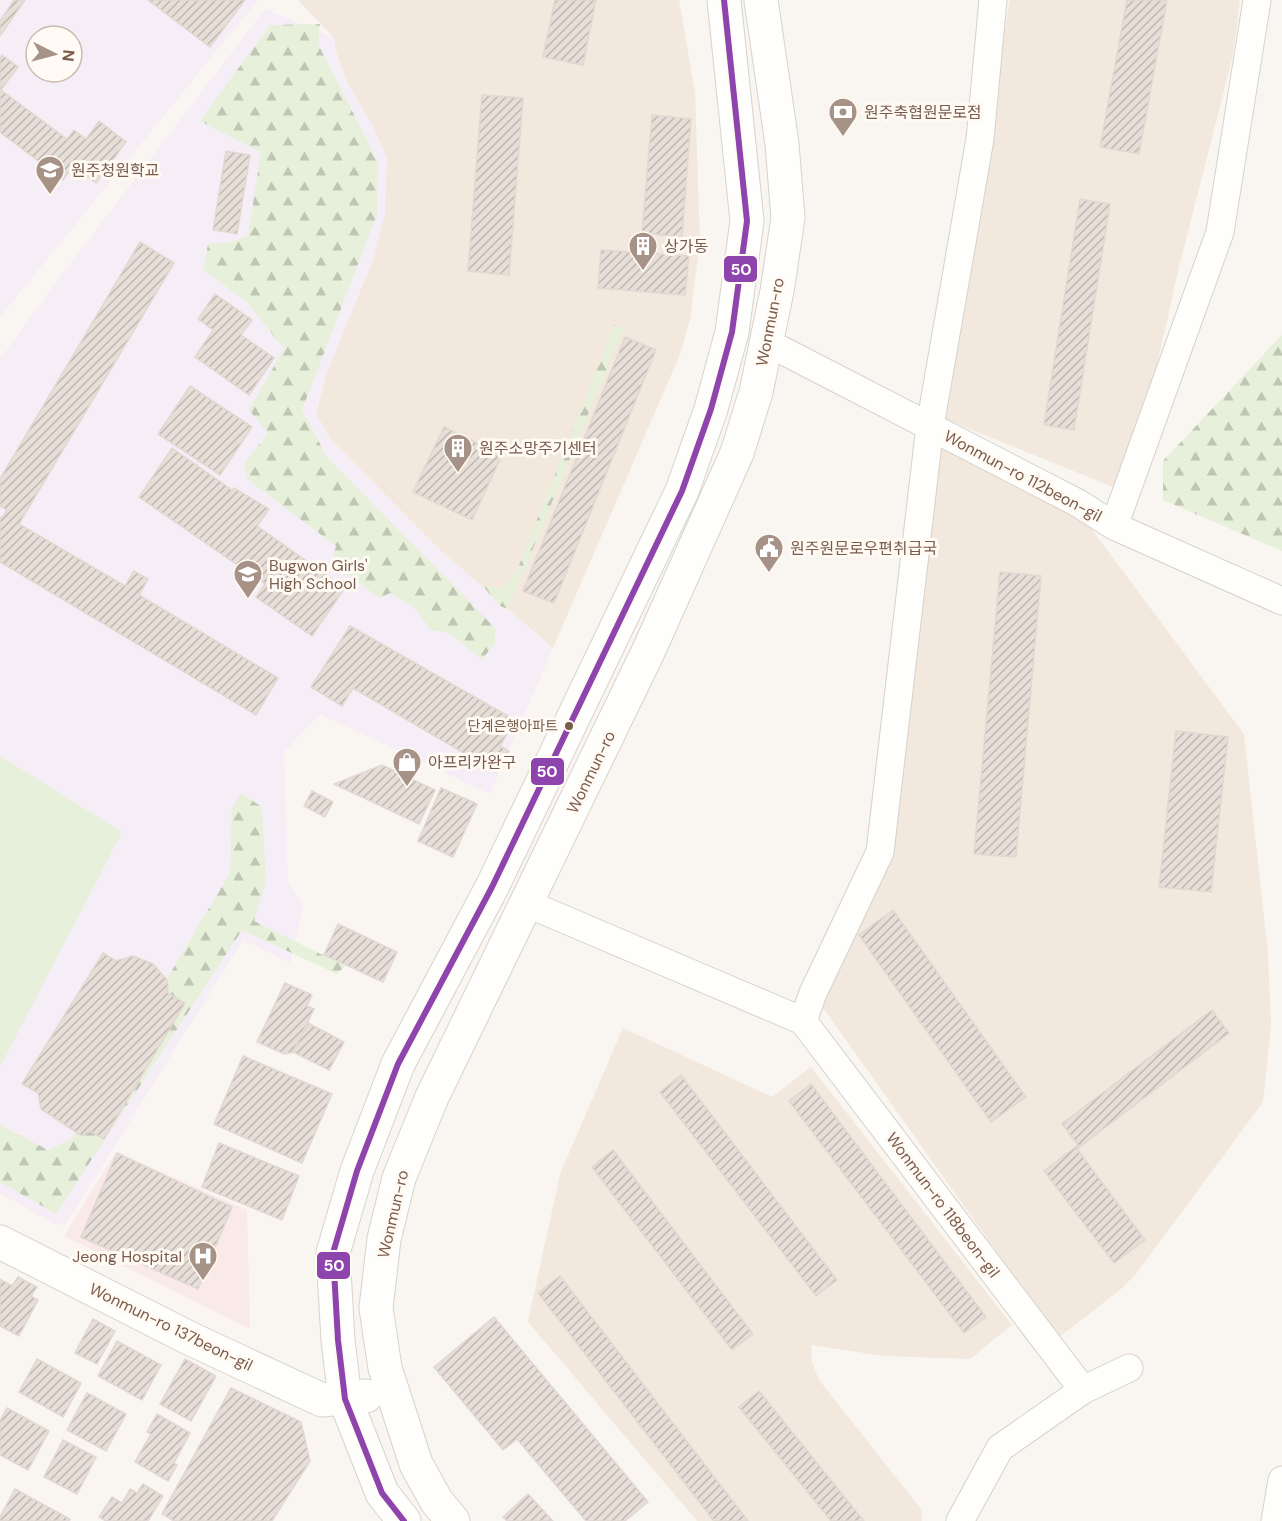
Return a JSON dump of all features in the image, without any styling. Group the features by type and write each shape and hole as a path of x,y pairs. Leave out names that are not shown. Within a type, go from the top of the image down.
{"main road":[{"path":"404,1521 382,1493 345,1399 338,1340 333,1253 357,1172 398,1064 492,887 682,491 711,409 732,332 747,221 724,0"},
{"name":"Wonmun-ro","path":"453,1521 437,1502 417,1464 385,1368 376,1308 384,1239 399,1178 432,1097 648,651 738,453 768,343 788,218 782,144 761,0"},
{"path":"732,332 768,343"},
{"path":"492,887 526,903"},
{"name":"Wonmun-ro 137beon-gil","path":"0,1242 190,1339 321,1400 392,1392"}],"street":[{"path":"526,903 803,1021 813,993 880,852 930,426 980,139 993,0"},
{"path":"1114,526 1220,232 1257,0"},
{"name":"Wonmun-ro 112beon-gil","path":"768,343 1078,503 1114,526 1282,602"},
{"name":"Wonmun-ro 118beon-gil","path":"803,1021 1083,1390"},
{"path":"960,1521 1000,1449 1083,1390 1129,1368"}],"shaded area":[{"name":"원주청원학교","path":"0,0 258,0 0,317"},
{"path":"298,0 679,0 695,93 700,241 690,319 681,352 553,648 439,549 331,440 316,414 326,375 374,257 387,159 373,126 348,84 336,52 334,38"},
{"path":"1010,0 1240,0 1233,55 1178,271 1152,387 1113,487 940,417 985,136"},
{"name":"Bugwon Girls' High School","path":"265,9 334,38 336,52 348,84 373,126 387,159 385,214 374,257 326,375 316,414 331,440 439,549 553,648 490,794 320,714 284,752 288,883 303,906 290,963 243,940 66,1224 56,1225 0,1193 0,359"},
{"path":"940,443 1084,519 1244,734 1268,954 1271,1024 1263,1102 1136,1274 1121,1289 1058,1338 821,1005 877,875"},
{"path":"623,1028 772,1097 811,1067 1012,1325 970,1359 884,1356 811,1345 812,1362 819,1380 921,1509 922,1521 697,1521 528,1322 560,1174"},
{"name":"Jeong Hospital","path":"116,1152 247,1210 250,1329 64,1236"}],"green space":[{"path":"320,24 318,44 378,162 377,215 302,410 327,457 495,628 495,644 482,659 449,633 431,630 414,607 390,593 380,598 331,563 336,546 247,479 244,464 268,433 249,410 284,349 246,301 203,270 208,244 231,242 248,236 261,152 200,121 270,25"},
{"path":"614,325 624,327 508,609 500,606 482,585 503,588 516,573"},
{"path":"1282,335 1282,551 1163,500 1163,461"},
{"path":"0,756 122,832 0,1067"},
{"path":"241,793 262,807 266,882 254,921 345,966 337,974 242,930 56,1214 0,1182 0,1125 48,1150 71,1140 230,873 232,808"}],"building":[{"path":"14,0 25,0 0,36 0,21"},
{"path":"148,0 245,0 210,47"},
{"path":"555,0 596,0 583,65 543,57"},
{"path":"1127,0 1167,0 1139,154 1100,147"},
{"path":"2,55 18,67 1,90 67,139 74,130 86,139 99,121 126,142 96,183 73,166 63,180 0,132 0,59"},
{"path":"482,95 523,98 509,275 468,271"},
{"path":"652,115 691,119 682,237 642,233"},
{"path":"226,151 250,155 237,234 213,230"},
{"path":"1080,199 1110,204 1074,430 1044,425"},
{"path":"140,242 174,263 19,524 125,586 134,571 148,579 139,595 278,678 256,715 0,562 0,517 2,518 7,510 0,506 0,479"},
{"name":"상가동","path":"601,250 689,256 685,295 598,288"},
{"path":"215,294 252,320 241,335 274,358 249,395 195,357 213,330 198,319"},
{"path":"625,337 656,350 554,603 523,591"},
{"path":"190,386 252,427 220,475 158,434"},
{"name":"원주소망주기센터","path":"444,427 502,455 472,520 413,492"},
{"path":"172,448 232,490 234,488 269,509 257,526 345,588 312,636 256,597 265,584 139,497"},
{"path":"1000,572 1041,576 1016,857 974,854"},
{"path":"350,626 515,720 500,746 509,751 496,772 353,688 342,706 311,687"},
{"path":"1176,731 1228,737 1211,892 1159,887"},
{"path":"382,765 435,790 419,824 334,784"},
{"path":"441,788 477,804 453,857 418,841"},
{"path":"312,791 333,802 325,817 304,806"},
{"path":"893,910 1026,1097 991,1122 859,935"},
{"path":"338,924 397,952 383,982 324,955"},
{"path":"103,953 116,961 133,956 153,964 167,980 168,993 185,1003 104,1139 90,1131 82,1136 41,1109 38,1093 22,1084"},
{"path":"285,983 312,995 307,1006 314,1009 293,1052 284,1054 257,1042"},
{"path":"1212,1010 1229,1033 1077,1149 1145,1240 1114,1263 1044,1171 1078,1145 1062,1124"},
{"path":"308,1023 344,1042 329,1070 293,1052"},
{"path":"243,1056 332,1094 302,1163 214,1124"},
{"path":"681,1075 837,1280 816,1296 660,1092"},
{"path":"811,1084 986,1317 964,1333 789,1101"},
{"path":"219,1143 299,1176 282,1220 202,1187"},
{"path":"613,1150 753,1334 732,1350 592,1167"},
{"name":"Jeong Hospital","path":"117,1153 232,1207 198,1289 81,1237"},
{"path":"560,1276 748,1521 714,1521 538,1293"},
{"path":"18,1277 37,1287 31,1296 38,1300 19,1336 0,1326 0,1279 12,1286"},
{"path":"494,1317 648,1502 625,1521 586,1521 517,1439 503,1450 434,1367"},
{"path":"93,1319 115,1331 97,1364 75,1353"},
{"path":"117,1341 161,1365 142,1400 98,1376"},
{"path":"37,1359 81,1383 63,1417 19,1392"},
{"path":"185,1359 216,1376 191,1421 160,1404"},
{"path":"231,1388 301,1422 310,1461 272,1521 174,1521 162,1514"},
{"path":"759,1391 864,1521 831,1521 739,1407"},
{"path":"87,1393 126,1414 106,1451 67,1430"},
{"path":"7,1408 49,1431 28,1470 0,1455 0,1421"},
{"path":"157,1414 190,1433 174,1463 177,1465 168,1481 135,1462 151,1434 147,1432"},
{"path":"63,1440 96,1457 77,1494 44,1477"},
{"path":"143,1484 163,1496 148,1521 106,1521 99,1517 112,1497 122,1503 130,1489 137,1493"},
{"path":"15,1489 70,1519 69,1521 0,1521"},
{"path":"528,1494 553,1521 507,1521 503,1517"}],"transit line":[{"name":"50","path":"404,1521 382,1493 345,1399 338,1340 333,1253 357,1171 398,1064 492,887 682,491 711,409 732,332 747,221 724,0"}],"place":[{"name":"원주축협원문로점","path":"843,138"},
{"name":"원주청원학교","path":"50,196"},
{"name":"상가동","path":"643,272"},
{"name":"원주소망주기센터","path":"458,474"},
{"name":"원주원문로우편취급국","path":"769,574"},
{"name":"Bugwon Girls' High School","path":"248,600"},
{"name":"단계은행아파트","path":"569,726"},
{"name":"아프리카완구","path":"407,788"},
{"name":"Jeong Hospital","path":"203,1282"}]}
